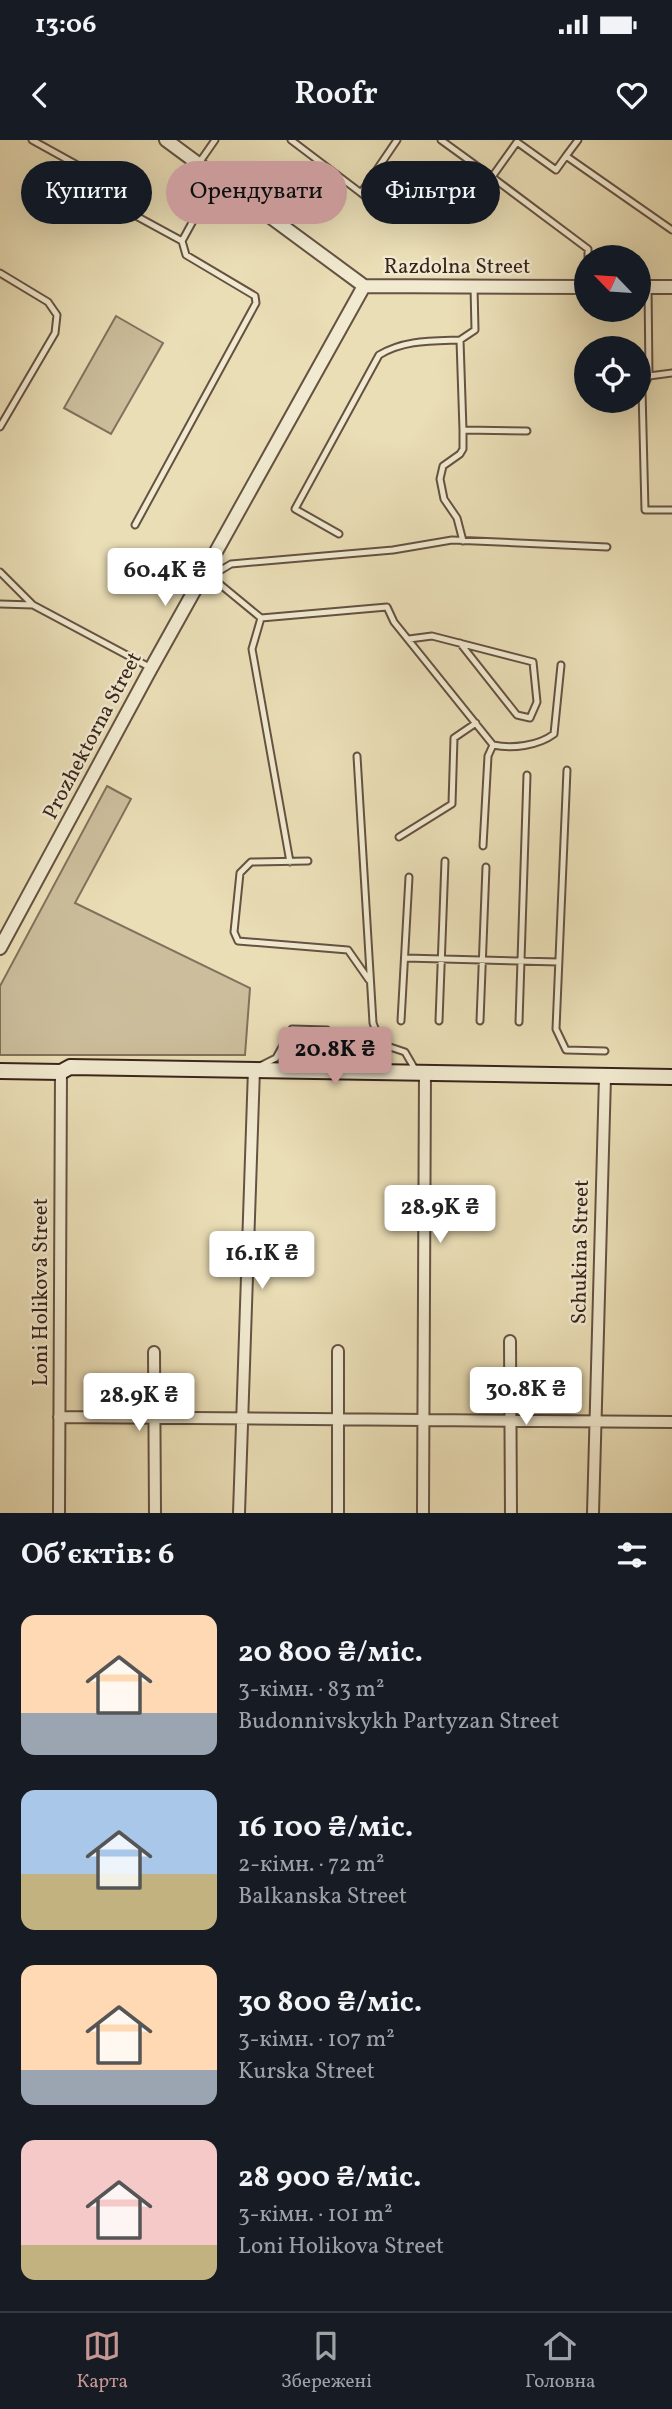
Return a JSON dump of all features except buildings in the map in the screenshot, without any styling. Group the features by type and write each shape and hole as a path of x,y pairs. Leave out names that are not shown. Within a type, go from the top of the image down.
{"main road":[{"path":"0,1071 61,1072 70,1067 672,1077"}],"street":[{"name":"Razdolna Street","path":"166,140 194,161"},
{"name":"Razdolna Street","path":"280,224 364,286 574,287"},
{"name":"Prozhektorna Street","path":"0,948 151,668 207,576 364,286"},
{"path":"651,287 672,287"},
{"path":"239,1513 254,1069"},
{"path":"420,1071 423,1513"},
{"name":"Loni Holikova Street","path":"59,1513 61,1072"},
{"name":"Schukina Street","path":"593,1513 604,1076"},
{"path":"510,1341 511,1513"},
{"path":"154,1352 155,1513"},
{"path":"338,1352 338,1513"},
{"path":"59,1417 672,1422"}],"lane":[{"path":"32,140 88,171 92,192 182,241"},
{"path":"200,161 215,140"},
{"path":"290,140 361,193"},
{"path":"383,161 397,140"},
{"path":"441,140 470,161"},
{"path":"500,166 517,142 556,170 578,140"},
{"path":"566,156 672,230"},
{"path":"500,183 583,245"},
{"path":"135,524 256,303 255,296 247,290 186,255 182,241 191,224"},
{"path":"0,272 48,302 57,315 55,333 0,427"},
{"path":"339,534 295,509 379,355 391,348 415,341 460,340 475,330 474,287"},
{"path":"460,340 463,449 443,466 440,479 444,499 457,518 463,541"},
{"path":"651,376 672,373"},
{"path":"643,413 645,510 672,510"},
{"path":"463,430 527,431"},
{"path":"561,665 554,734 547,739 509,748 494,745 394,622 387,607 261,618 207,576 231,564 393,550 452,540 607,547"},
{"path":"0,572 33,605 151,668"},
{"path":"0,604 33,605"},
{"path":"261,618 252,649 290,862"},
{"path":"409,639 432,636 460,643 533,662 537,702 530,718 517,715 460,643"},
{"path":"400,837 452,804 454,738 476,723"},
{"path":"484,846 488,756 494,745"},
{"path":"357,756 373,1023 382,1044 405,1052 420,1071"},
{"path":"566,770 556,1029 566,1050 605,1051"},
{"path":"519,1022 527,775"},
{"path":"308,861 251,862 240,873 234,932 238,941 348,950 370,981"},
{"path":"439,1021 445,861"},
{"path":"480,1021 486,867"},
{"path":"401,1021 409,877"},
{"path":"405,958 559,962"},
{"path":"254,1069 276,1058 292,1029 327,1030 369,1070"}],"shaded area":[{"path":"116,316 163,343 111,434 64,408"},
{"path":"107,786 131,799 75,903 250,988 245,1055 0,1055 0,986"}]}
